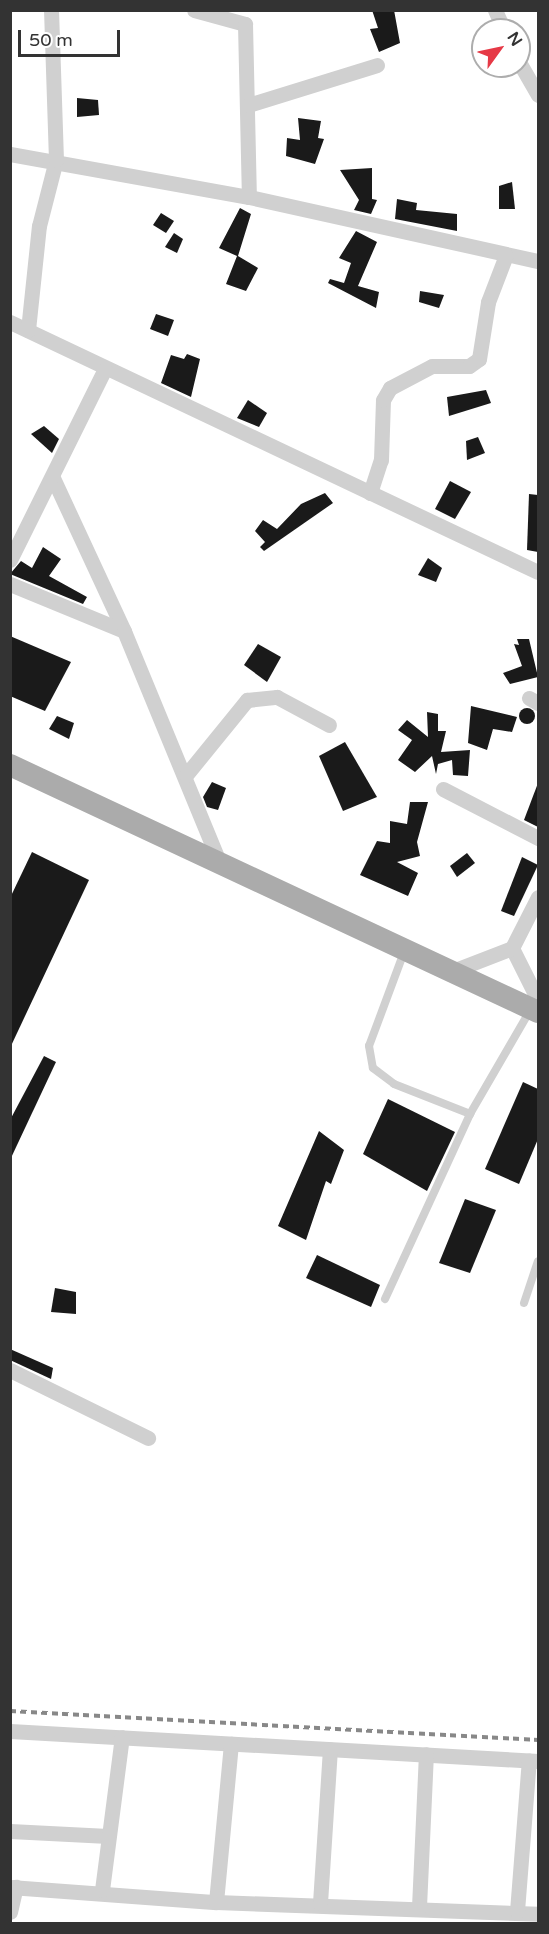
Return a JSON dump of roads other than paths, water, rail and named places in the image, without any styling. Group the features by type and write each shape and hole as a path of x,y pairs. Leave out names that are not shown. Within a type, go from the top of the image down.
{"main road":[{"path":"10,765 218,859 533,1010"}],"street":[{"path":"28,330 39,226 56,160 51,10"},
{"path":"194,10 246,17 249,196"},
{"path":"248,105 377,65"},
{"path":"528,78 538,95"},
{"path":"10,154 56,160 249,196 538,261"},
{"path":"370,493 381,460 387,394 432,366 469,366 479,358 488,302 506,255"},
{"path":"10,322 105,369 538,572"},
{"path":"10,560 53,478 105,369"},
{"path":"53,478 124,630 186,775 218,859"},
{"path":"10,584 124,630"},
{"path":"186,775 247,700 277,696 329,724"},
{"path":"442,789 538,838"},
{"path":"450,972 512,948 538,897"},
{"path":"512,948 533,1010"},
{"path":"10,1370 148,1438"},
{"path":"10,1731 534,1761 517,1911"},
{"path":"102,1890 122,1737"},
{"path":"216,1902 231,1744"},
{"path":"320,1903 330,1749"},
{"path":"419,1907 426,1754"},
{"path":"10,1831 108,1836"},
{"path":"10,1912 13,1887 102,1890 216,1902 320,1903 517,1911 538,1914"}],"lane":[{"path":"405,950 369,1046 373,1068 394,1084 470,1114"},
{"path":"385,1299 470,1114 533,1010"},
{"path":"524,1303 538,1261"}],"railway":[{"path":"10,1711 538,1740"}]}
